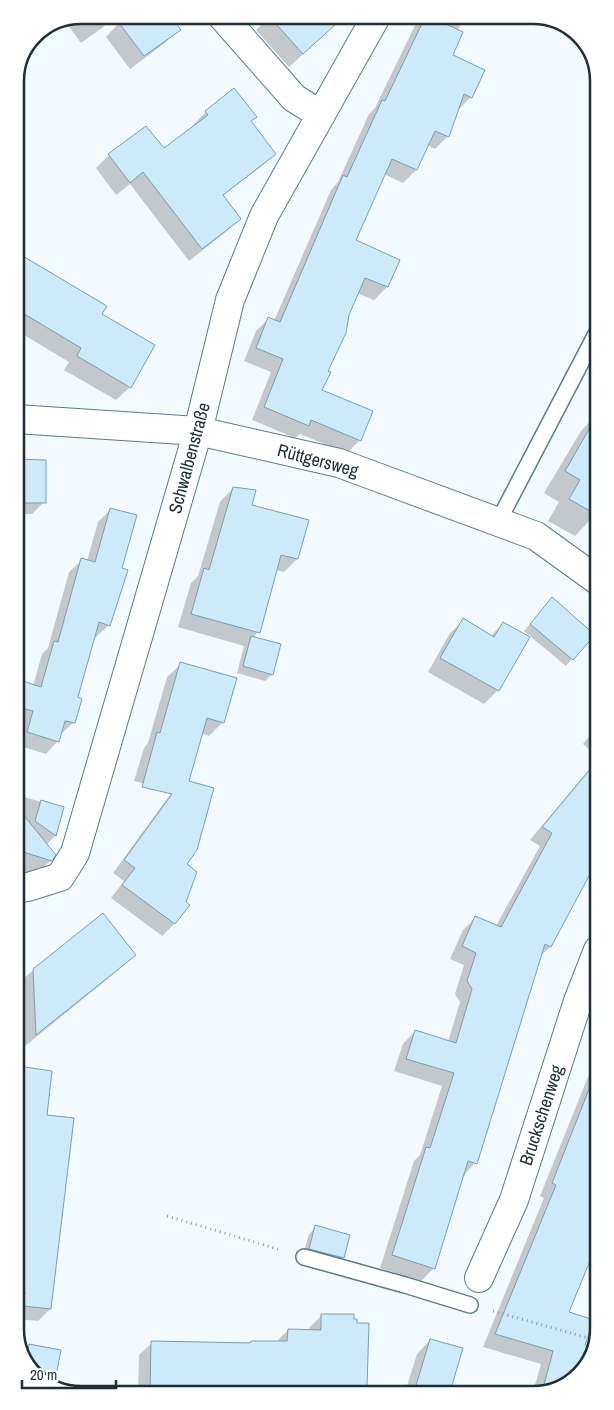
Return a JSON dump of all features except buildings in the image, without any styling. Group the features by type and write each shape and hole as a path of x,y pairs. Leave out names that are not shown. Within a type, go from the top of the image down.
{"street":[{"path":"229,24 294,98 321,115"},
{"name":"Schwalbenstraße","path":"24,888 60,876 75,853 198,431 230,300 264,216 372,24"},
{"name":"Rüttgersweg","path":"24,420 198,431 339,463 536,536 590,575"},
{"name":"Bruckschenweg","path":"479,1278 514,1200 578,1001 590,970"}],"lane":[{"path":"498,522 590,346"},
{"path":"304,1257 470,1305"}],"path":[{"path":"167,1216 304,1257"},
{"path":"470,1305 590,1338"}]}
